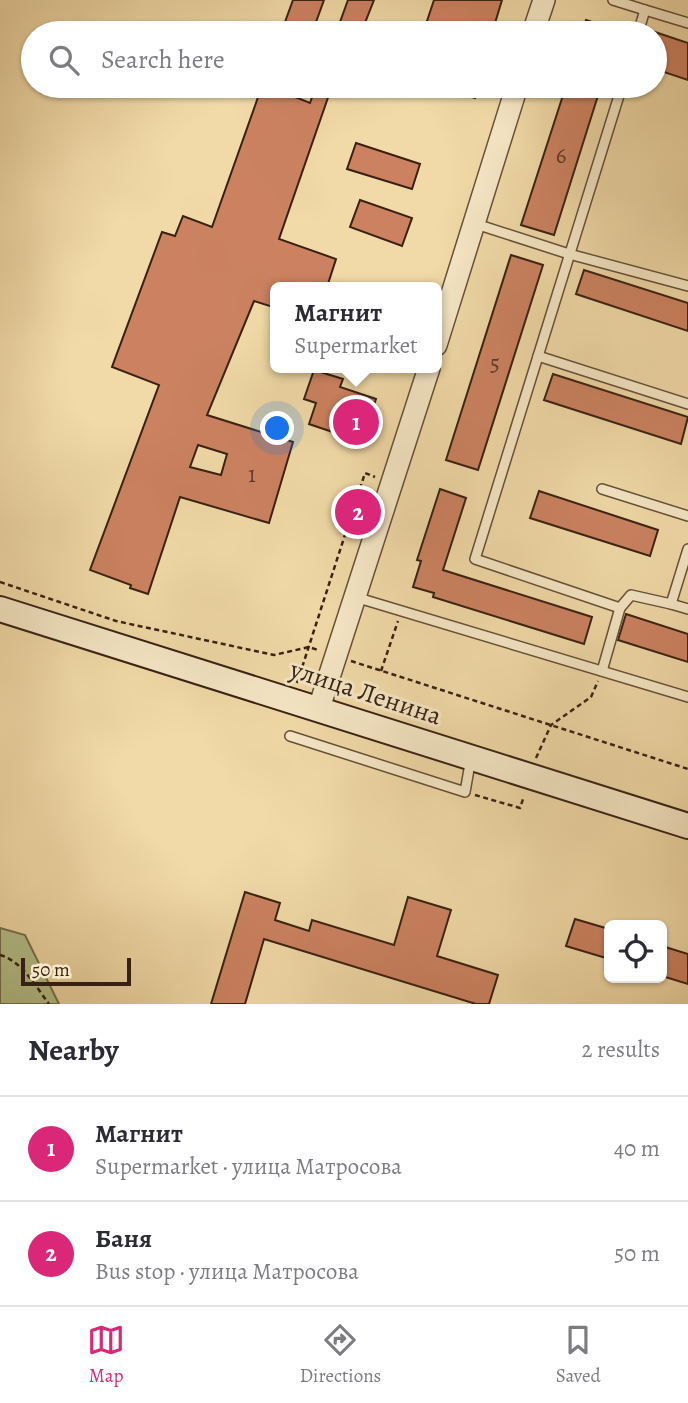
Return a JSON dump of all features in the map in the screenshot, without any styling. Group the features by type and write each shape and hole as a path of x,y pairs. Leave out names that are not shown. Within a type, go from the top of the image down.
{"main road":[{"name":"улица Ленина","path":"0,609 688,825"}],"street":[{"path":"537,21 544,0"},
{"path":"442,326 513,98"},
{"path":"319,708 427,373"}],"lane":[{"path":"613,0 688,23"},
{"path":"642,21 645,10"},
{"path":"618,98 475,559 620,608"},
{"path":"475,224 569,254 688,286"},
{"path":"538,356 688,404"},
{"path":"602,489 688,516"},
{"path":"671,604 688,549"},
{"path":"602,671 620,608 631,595 688,610"},
{"path":"355,597 688,697"},
{"path":"290,736 465,792 471,757"}],"path":[{"path":"292,700 365,473 392,482"},
{"path":"381,671 401,611"},
{"path":"535,761 551,725 590,697 602,671"},
{"path":"465,792 520,808 526,789"},
{"path":"0,955 7,957 24,971 49,1004"}],"green space":[{"path":"0,928 25,935 59,1004 0,1004"}],"building":[{"path":"293,0 324,0 316,21 285,21"},
{"path":"348,0 374,0 366,21 340,21"},
{"path":"434,0 502,0 496,21 427,21"},
{"path":"667,36 688,43 688,80 667,73"},
{"path":"258,98 298,98 310,103 312,98 328,98 279,239 336,259 329,282 270,282 270,306 254,301 207,415 293,442 269,523 180,497 148,594 90,570 159,385 112,367 162,232 175,236 183,216 212,227","holes":["198,445 227,454 221,475 190,467"]},
{"path":"562,98 597,98 554,235 521,225"},
{"path":"356,143 420,164 412,189 347,169"},
{"path":"360,200 412,218 402,246 350,227"},
{"path":"511,255 543,265 478,470 446,460"},
{"path":"584,270 688,303 688,331 576,294"},
{"path":"313,373 324,373 343,379 340,387 376,399 362,442 309,424 316,403 304,399"},
{"path":"553,374 688,417 681,444 544,400"},
{"path":"440,489 466,498 443,570 592,617 584,644 433,597 434,593 413,587 421,561 417,560"},
{"path":"539,491 658,530 650,556 530,518"},
{"path":"626,614 688,634 688,662 618,640"},
{"path":"245,892 280,903 275,920 309,931 312,920 394,945 408,897 451,910 437,956 498,975 489,1004 476,1004 264,939 245,1004 211,1004"},
{"path":"575,919 604,928 604,957 566,946"},
{"path":"667,948 688,954 688,984 667,978"}],"place":[{"name":"Магнит","path":"356,422"},
{"name":"Баня","path":"358,512"}]}
